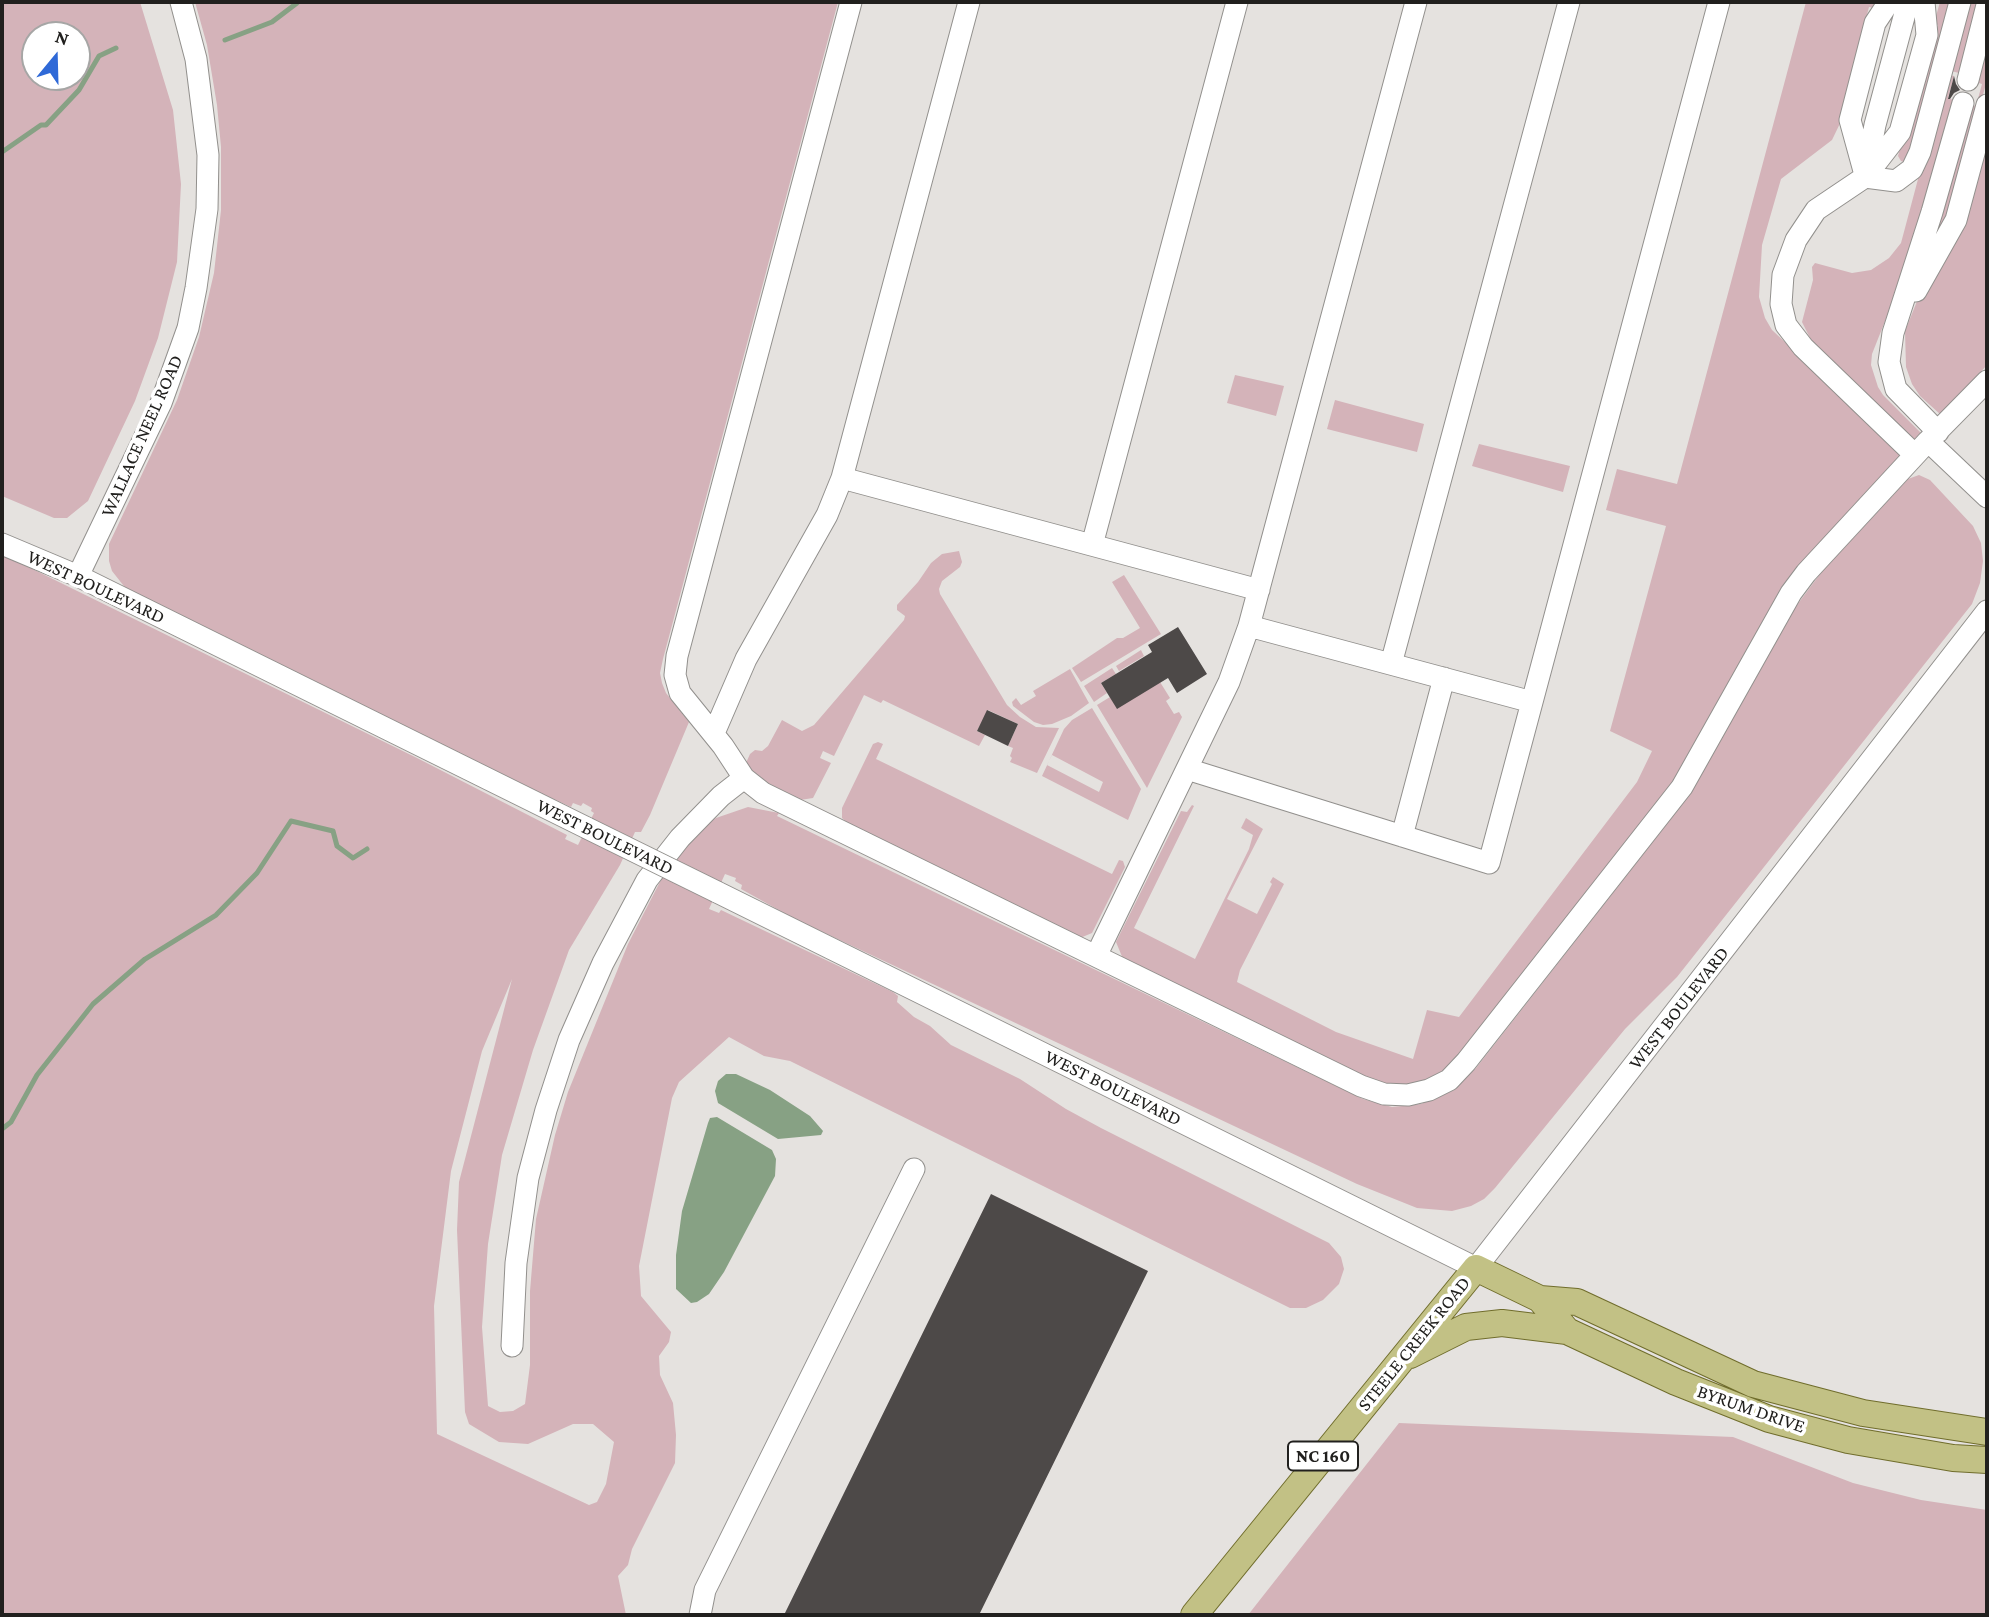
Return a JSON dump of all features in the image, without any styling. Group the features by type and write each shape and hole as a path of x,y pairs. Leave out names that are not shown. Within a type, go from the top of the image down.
{"main road":[{"name":"BYRUM DRIVE","path":"1476,1268 1540,1299 1577,1302 1753,1384 1863,1413 1987,1432"},
{"name":"STEELE CREEK ROAD","path":"1194,1615 1476,1268"},
{"name":"BYRUM DRIVE","path":"1540,1299 1567,1331 1676,1382 1769,1419 1848,1440 1954,1458 1987,1460"},
{"path":"1402,1359 1466,1327 1502,1322 1567,1331"}],"street":[{"name":"WALLACE NEEL ROAD","path":"78,576 161,402 188,328 196,288 207,209 208,155 196,60 181,2"},
{"path":"851,2 677,656 675,675 680,693 714,733 744,778 763,793 1372,1090 1384,1094 1408,1095 1429,1090 1449,1080 1466,1062 1682,787 1791,593 1806,573 1987,381"},
{"path":"714,733 746,659 827,515 842,478 969,2"},
{"path":"1092,545 1237,2"},
{"path":"1096,957 1229,682 1249,626 1416,2"},
{"path":"1391,664 1569,2"},
{"path":"1187,769 1489,863 1719,2"},
{"path":"1865,177 1850,120 1875,23 1889,2"},
{"path":"1865,177 1863,123 1889,26 1900,2"},
{"path":"1865,177 1875,125 1908,2"},
{"path":"1865,177 1887,129 1914,32 1916,2"},
{"path":"1924,2 1927,35 1900,132 1865,177 1816,210 1796,240 1783,275 1782,304 1786,325 1803,347 1927,443 1987,496"},
{"path":"1865,177 1896,181 1912,169 1920,152 1960,2"},
{"path":"1968,80 1987,5"},
{"path":"1927,443 1896,389 1889,362 1893,333 1963,103"},
{"path":"1893,333 1956,220 1987,105"},
{"path":"842,478 1259,590"},
{"name":"WEST BOULEVARD","path":"2,544 78,576 1476,1268 1987,611"},
{"path":"1249,626 1532,702"},
{"path":"1402,836 1444,678"},
{"path":"512,1346 516,1263 528,1178 546,1110 569,1040 603,963 647,880 680,838 721,796 744,778"},
{"path":"701,1615 705,1590 914,1170"}],"shaded area":[{"path":"2,2 140,2 173,110 181,184 177,262 158,338 135,401 88,501 67,518 54,518 2,496"},
{"path":"195,2 838,2 660,673 666,693 689,722 650,815 641,832 635,832 620,865 569,950 533,1050 502,1155 488,1244 482,1327 488,1406 500,1412 513,1411 525,1404 530,1365 530,1291 536,1219 568,1092 628,944 664,874 703,826 716,818 748,807 779,813 777,816 1363,1099 1392,1107 1421,1104 1454,1090 1476,1068 1691,793 1794,609 1820,574 1908,479 1919,475 1930,480 1973,526 1981,543 1983,561 1980,583 1972,604 1677,977 1625,1029 1495,1188 1484,1199 1471,1206 1452,1211 1417,1208 1357,1184 795,919 741,889 742,885 735,881 736,878 725,874 709,909 719,913 721,910 893,992 898,996 897,1002 951,1045 1020,1079 1101,1128 1329,1243 1341,1257 1344,1269 1339,1284 1323,1300 1306,1308 1290,1308 790,1061 764,1056 729,1037 679,1082 672,1098 639,1266 641,1296 671,1332 669,1342 659,1356 660,1375 673,1403 675,1463 632,1549 628,1565 618,1576 626,1615 2,1615 2,554 417,758 567,835 565,839 578,845 594,813 592,808 583,803 581,806 573,803 571,807 527,787 127,590 112,571 109,544 177,400 199,337 214,273 221,210 221,147 207,45","holes":["512,979 459,1182 457,1230 465,1412 469,1424 499,1442 528,1444 573,1424 593,1424 614,1442 606,1484 597,1502 589,1505 437,1434 434,1306 451,1171 482,1051"]},
{"path":"1806,2 1875,2 1874,8 1869,7 1851,75 1846,111 1832,140 1781,179 1762,245 1759,297 1765,318 1772,330 1901,450 1900,457 1782,589 1674,781 1458,1057 1437,1076 1415,1085 1387,1085 1372,1080 1123,959 1116,942 1181,811 1187,812 1192,805 1194,806 1134,928 1195,959 1249,849 1253,835 1241,828 1246,818 1263,829 1227,899 1257,914 1273,877 1284,884 1240,970 1237,982 1336,1032 1413,1059 1427,1010 1459,1017 1637,782 1652,751 1610,731 1666,526 1606,510 1617,469 1677,484"},
{"path":"1940,2 1952,2 1916,143 1904,162 1898,156 1906,127 1910,127 1938,25 1934,23"},
{"path":"1968,2 1983,2 1963,74 1947,70"},
{"path":"1987,23 1987,80 1954,202 1938,231 1936,230 1967,104 1976,106 1982,84 1972,81"},
{"path":"1946,74 1954,76 1948,98 1956,101 1927,215 1872,354 1871,365 1883,395 1923,435 1913,445 1814,346 1802,322 1815,263 1852,273 1871,270 1889,258 1901,243"},
{"path":"1987,128 1987,365 1941,415 1920,396 1912,384 1906,367 1905,331"},
{"path":"1235,375 1284,386 1276,416 1227,403"},
{"path":"1335,400 1424,424 1417,452 1327,429"},
{"path":"1479,444 1570,466 1563,492 1472,466"},
{"path":"959,551 962,562 960,567 942,581 940,594 1007,705 1036,727 1059,728 1037,773 1010,762 1013,748 1008,746 1018,724 988,710 977,731 985,735 979,746 883,700 881,703 864,695 834,756 823,751 820,758 831,763 813,798 800,800 754,776 746,763 750,754 755,750 762,751 768,746 782,720 802,731 814,725 904,620 905,616 897,610 897,605 931,563 942,554"},
{"path":"1124,575 1161,634 1081,682 1072,668 1117,638 1123,638 1140,628 1112,582"},
{"path":"1141,650 1144,656 1119,671 1116,666"},
{"path":"1112,668 1116,674 1101,683 1107,693 1094,702 1084,686"},
{"path":"1070,669 1089,703 1071,716 1043,725 1034,722 1013,706 1012,702 1016,698 1021,705 1036,696 1033,691"},
{"path":"1160,682 1170,698 1166,701 1174,714 1179,712 1182,717 1147,788 1097,705 1110,697 1117,708"},
{"path":"1092,708 1141,789 1128,820 1042,776 1047,765 1099,792 1103,782 1052,755 1049,760 1064,729 1072,720"},
{"path":"873,744 883,744 876,759 1112,874 1119,860 1123,861 1125,867 1092,933 1080,938 846,822 842,818 842,808"},
{"path":"726,1074 736,1074 770,1090 810,1116 823,1131 821,1135 778,1139 718,1103 715,1091 718,1081"},
{"path":"717,1117 772,1150 776,1159 775,1176 724,1272 709,1294 691,1303 676,1289 676,1255 682,1211 708,1123 710,1118"},
{"path":"1399,1423 1733,1437 1853,1483 1921,1500 1987,1510 1987,1615 1248,1615"}],"building":[{"path":"1954,76 1960,90 1948,99"},
{"path":"1178,627 1207,674 1177,693 1168,678 1117,709 1101,683 1152,652 1148,645"},
{"path":"987,710 1018,724 1008,746 977,731"},
{"path":"991,1194 1148,1271 979,1615 784,1615"}],"waterway":[{"path":"225,40 272,22 297,3"},
{"path":"2,152 41,125 46,125 79,90 99,56 116,48"},
{"path":"2,1129 11,1122 37,1075 93,1004 145,959 216,915 257,873 291,821 333,831 337,846 353,858 367,849"}]}
